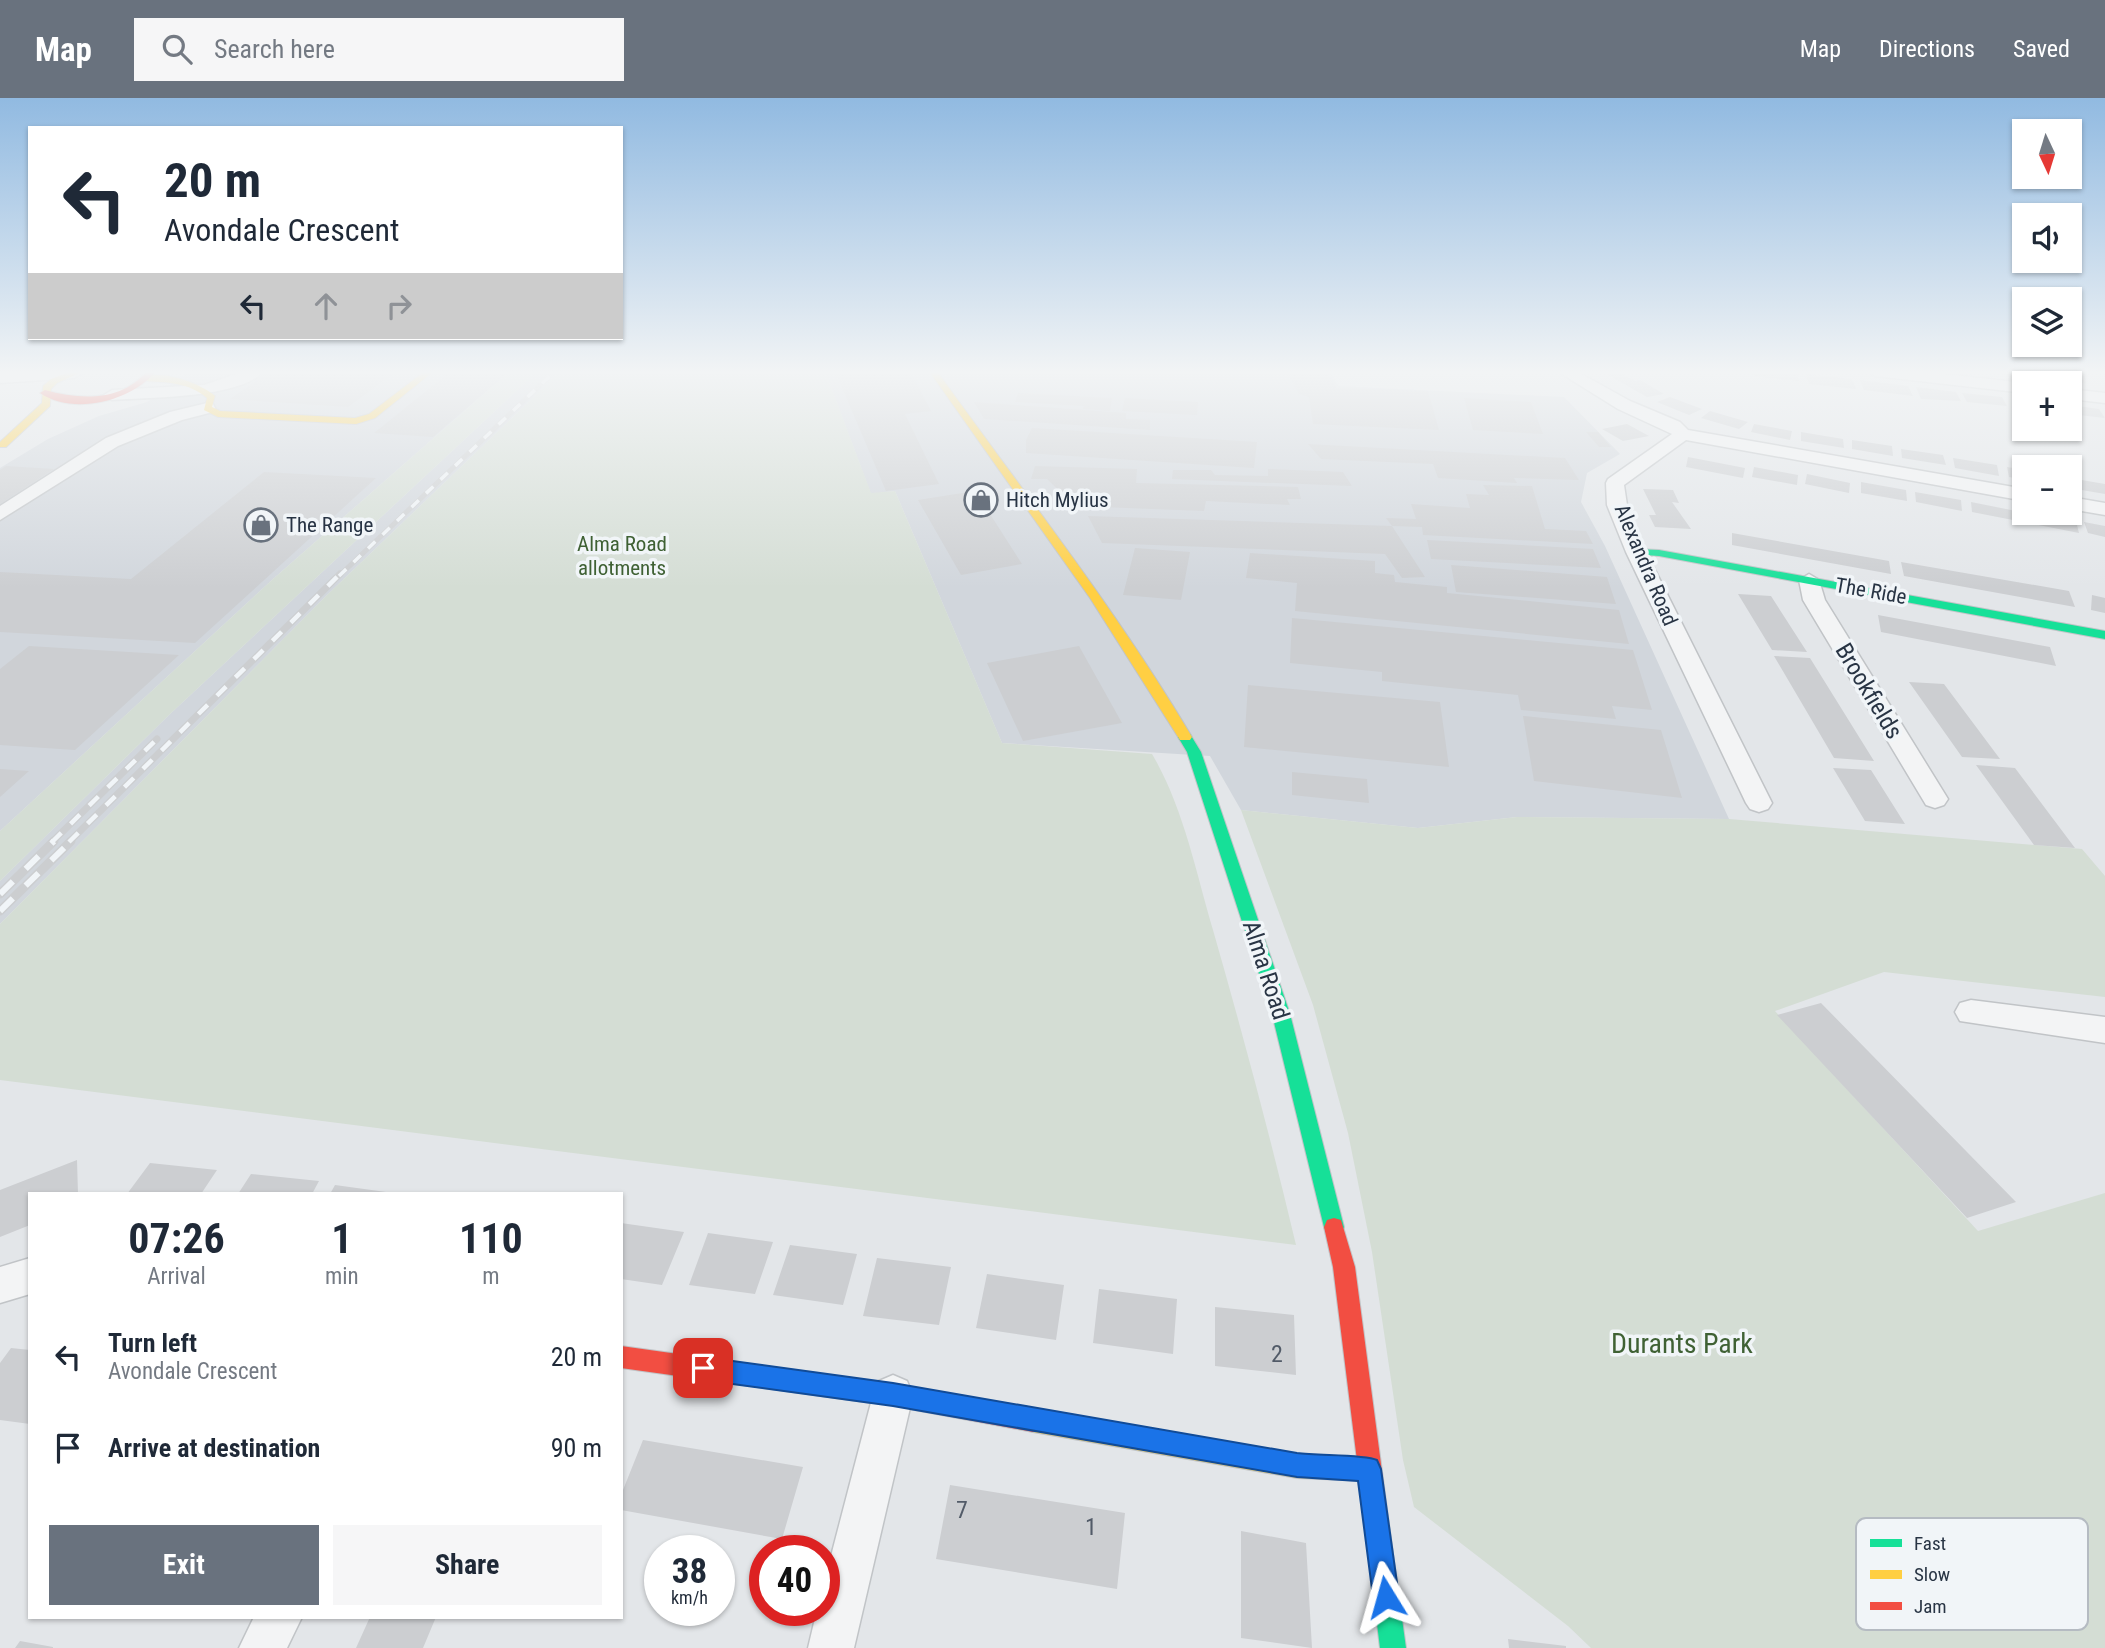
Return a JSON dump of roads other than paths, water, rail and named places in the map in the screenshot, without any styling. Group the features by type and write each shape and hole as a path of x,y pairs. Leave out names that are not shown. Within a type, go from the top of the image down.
{"street":[{"path":"0,514 110,443"},
{"name":"Alma Road","path":"984,443 1109,611 1148,670 1194,752 1281,1014 1344,1267 1393,1648"},
{"name":"Alexandra Road","path":"1674,443 1635,466 1615,483 1617,505 1636,552 1759,803"},
{"path":"1734,443 2012,493"},
{"path":"2082,505 2105,509"},
{"name":"The Ride","path":"1636,552 1659,553 2105,635"},
{"name":"Brookfields","path":"1809,580 1814,600 1935,799"},
{"path":"1971,1012 2105,1030"},
{"path":"0,1284 28,1277"},
{"path":"623,1357 893,1395 1297,1465 1335,1470 1369,1469"},
{"path":"831,1648 893,1395"},
{"path":"262,1648 278,1619"}],"railway":[{"path":"339,576 479,443"},
{"path":"69,842 340,574"},
{"path":"52,842 157,739"},
{"path":"0,894 54,841"},
{"path":"0,911 71,841"}],"place":[{"name":"Hitch Mylius","path":"981,500"},
{"name":"The Range","path":"261,525"}],"park label":[{"name":"Alma Road allotments","path":"622,556"},
{"name":"Durants Park","path":"1682,1343"}]}
